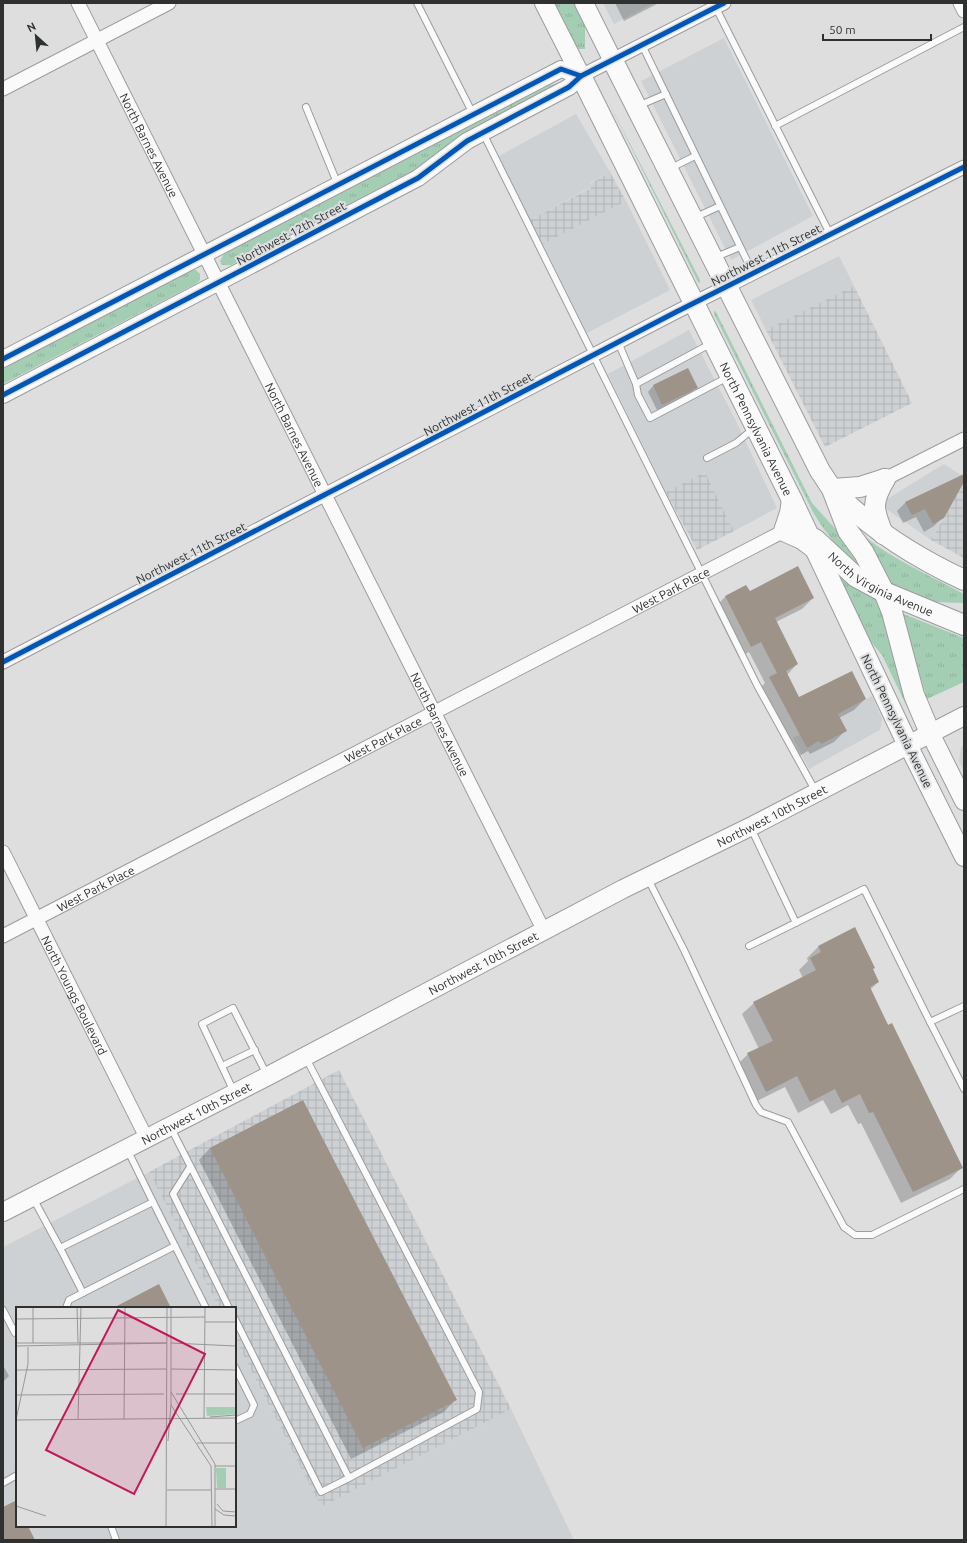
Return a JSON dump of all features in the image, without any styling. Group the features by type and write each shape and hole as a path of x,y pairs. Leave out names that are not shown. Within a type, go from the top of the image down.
{"main road":[{"name":"North Pennsylvania Avenue","path":"544,3 712,343 792,500 908,745 964,857"},
{"name":"North Pennsylvania Avenue","path":"584,3 820,471 832,488 848,531 864,553 884,592 892,612 914,695 930,733 964,801"},
{"path":"832,488 860,487 885,479"},
{"path":"884,534 874,509 877,494 885,479"},
{"path":"832,488 855,512 907,551 964,580"},
{"path":"792,500 790,513 784,531 802,539 815,550"},
{"name":"North Virginia Avenue","path":"806,531 856,577 884,592 964,625"},
{"name":"Northwest 10th Street","path":"3,1212 305,1057 647,877 750,827 964,716"}],"street":[{"name":"North Barnes Avenue","path":"78,3 544,931"},
{"path":"3,89 169,3"},
{"path":"960,3 964,11"},
{"name":"Northwest 12th Street","path":"3,395 418,178 467,141 570,87 581,76 612,59 642,45 717,4"},
{"name":"Northwest 12th Street","path":"3,359 204,253 561,69 581,76"},
{"name":"Northwest 11th Street","path":"3,662 618,342 964,167"},
{"path":"885,479 964,439"},
{"name":"West Park Place","path":"3,936 784,531"},
{"name":"North Youngs Boulevard","path":"3,852 146,1138"}],"lane":[{"path":"417,3 473,115"},
{"path":"717,4 775,126 830,234"},
{"path":"775,126 964,27"},
{"path":"642,45 753,273"},
{"path":"636,106 666,94"},
{"path":"306,107 338,185"},
{"path":"483,133 757,685 816,793"},
{"path":"668,170 696,156"},
{"path":"693,219 720,206"},
{"path":"712,258 740,247"},
{"path":"618,342 636,384 638,395 650,418 729,376"},
{"path":"636,384 712,343"},
{"path":"707,458 736,443 755,428"},
{"path":"750,827 796,923"},
{"path":"647,877 685,952 756,1105 761,1112 788,1122 844,1228 855,1235 872,1235 964,1189"},
{"path":"749,946 864,889 964,1089"},
{"path":"930,1022 964,1006"},
{"path":"235,1093 202,1024 234,1008 268,1076"},
{"path":"222,1066 255,1050"},
{"path":"236,1321 321,1492 477,1409 479,1392 305,1057"},
{"path":"170,1127 349,1478"},
{"path":"126,1148 206,1307"},
{"path":"190,1167 173,1194 229,1307"},
{"path":"32,1196 83,1293"},
{"path":"60,1248 153,1202"},
{"path":"66,1307 69,1300 175,1246"},
{"path":"3,1310 16,1333"},
{"path":"236,1368 254,1405 250,1414 236,1421"},
{"path":"3,1483 16,1476"},
{"path":"111,1527 116,1540"}],"shaded area":[{"path":"603,3 654,3 614,24"},
{"path":"724,38 813,216 731,260 641,81"},
{"path":"576,114 610,172 590,183 591,187 530,220 499,156"},
{"path":"610,172 626,201 543,244 530,220 591,188 590,184"},
{"path":"626,201 670,290 587,333 543,244"},
{"path":"839,256 854,286 766,330 751,300"},
{"path":"854,286 912,403 825,447 766,330"},
{"path":"689,330 735,419 777,508 734,531 705,472 666,492 608,374"},
{"path":"944,464 964,477 964,482 931,540 879,504"},
{"path":"705,472 734,531 697,550 666,492"},
{"path":"964,482 964,558 931,540"},
{"path":"872,696 882,719 880,730 809,769 793,738"},
{"path":"964,743 964,772 959,761 961,748"},
{"path":"339,1070 511,1409 321,1507 236,1341 236,1307 218,1307 149,1172"},
{"path":"149,1172 218,1307 16,1307 16,1527 236,1527 236,1341 321,1507 511,1409 574,1540 3,1540 3,1247"}],"green space":[{"path":"552,3 575,3 585,25 585,49 579,49 575,45"},
{"path":"564,82 412,171 231,265 222,265 220,261 224,254 550,85"},
{"path":"607,99 700,280 700,283 698,282"},
{"path":"192,270 196,270 200,274 200,280 197,283 3,384 3,369"},
{"path":"714,311 716,312 812,503 849,544 863,571 836,545 814,514 714,314"},
{"path":"857,530 895,557 964,594 964,603 933,602 892,586"},
{"path":"837,574 878,598 910,708 908,709 882,655 865,635"},
{"path":"901,613 964,638 964,682 927,699"}],"building":[{"path":"688,368 698,388 662,405 653,385"},
{"path":"964,474 964,482 944,518 933,524 925,509 912,515 905,502"},
{"path":"798,566 814,598 775,618 798,664 786,671 799,697 852,671 866,699 838,714 847,731 821,744 819,741 807,748 769,677 777,673 761,642 751,647 725,596 746,585 750,591"},
{"path":"855,927 875,968 873,969 879,982 870,987 888,1025 892,1023 963,1168 913,1192 873,1112 869,1113 860,1094 842,1103 835,1089 810,1102 797,1076 766,1092 747,1053 773,1041 753,1002 816,970 810,958 821,952 818,946"},
{"path":"303,1100 457,1400 363,1448 210,1148"},
{"path":"159,1284 170,1307 115,1307"},
{"path":"16,1500 16,1527 28,1527 35,1540 3,1540 3,1507"}],"cycle path":[{"path":"3,395 418,178 467,141 569,87 581,76 724,3"},
{"path":"3,359 561,69 581,76"},
{"path":"3,662 676,312 964,167"}]}
